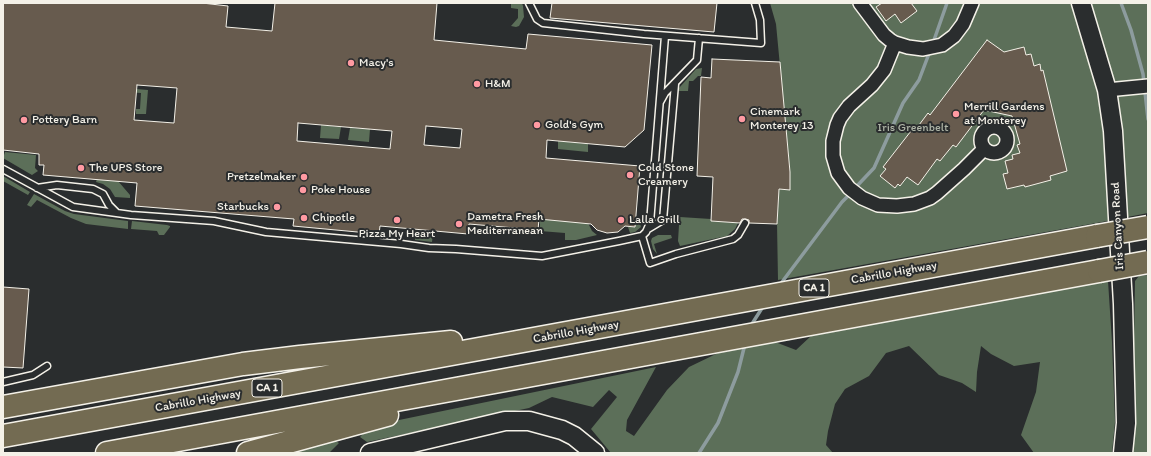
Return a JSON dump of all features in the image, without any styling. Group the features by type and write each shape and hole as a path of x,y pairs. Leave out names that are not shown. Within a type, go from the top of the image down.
{"highway":[{"name":"Cabrillo Highway","path":"5,436 1148,227"},
{"path":"107,453 1148,262"},
{"path":"3,407 227,366 265,361 485,338 532,340"},
{"path":"248,453 368,420 594,363"}],"street":[{"path":"860,3 884,35 895,43 923,49 942,45 954,36 959,30 972,3"},
{"name":"Iris Canyon Road","path":"1081,3 1107,90 1113,131 1123,304 1126,423 1123,453"},
{"path":"895,43 881,74 872,85 849,106 840,118 837,125 834,141 834,156 838,173 849,188 862,198 878,205 897,206 914,204 937,193 984,150"},
{"path":"1107,90 1148,86"},
{"path":"370,453 505,421 529,421 562,430 574,436 595,453"}],"lane":[{"path":"529,3 537,18 544,23 665,36 760,43 760,20 755,3"},
{"path":"648,229 665,36"},
{"path":"660,103 666,93 697,60 699,38"},
{"path":"3,169 73,207 173,219 214,221 266,232 401,244 428,248 542,256 642,236 648,229 663,220 675,84"},
{"path":"38,188 56,185 93,189 103,194 109,205 117,213"},
{"path":"642,236 650,263 676,254 733,239 738,235 745,223"},
{"path":"3,382 33,374 47,366"}],"green space":[{"path":"511,3 522,3 523,6 524,17 519,26 516,27 511,26 518,18 518,9 511,8"},
{"name":"Iris Greenbelt","path":"770,3 1148,3 1148,213 778,280 777,224 779,189 790,190 790,172 776,24"},
{"path":"702,68 701,76 698,76 693,81 689,81 688,91 679,91 679,88 696,69"},
{"path":"113,87 148,90 146,114 136,114 136,109 140,109 141,93 126,92"},
{"path":"321,125 341,127 339,139 320,138"},
{"path":"350,128 370,129 369,142 348,140"},
{"path":"558,141 588,144 588,152 558,149"},
{"path":"5,152 36,155 35,168 38,171 32,175 3,158"},
{"path":"3,176 30,192 28,195 3,181"},
{"path":"97,179 118,181 130,195 130,198 115,197 110,189 103,184 96,182"},
{"path":"34,194 65,211 74,214 128,221 128,229 86,224 71,218 37,200 31,207 27,205"},
{"path":"680,217 711,219 712,221 738,223 735,229 727,236 680,246 678,241 679,225 681,225"},
{"path":"540,219 588,223 592,231 597,235 576,240 565,240 565,233 540,231"},
{"path":"639,219 641,227 635,232 630,233 628,227 635,227 635,220"},
{"path":"132,221 167,225 170,227 164,235 159,235 157,231 131,229"},
{"path":"415,231 433,233 432,242 415,240"},
{"path":"658,235 671,235 672,238 654,244 657,254 653,249 651,241 652,238"},
{"path":"1148,275 1148,453 1132,453 1135,281 1139,276"},
{"path":"1108,281 1115,422 1112,453 1034,453 1021,435 1036,392 1040,362 1014,366 991,354 981,346 976,392 962,383 939,375 909,346 886,353 869,376 845,389 835,404 826,445 833,453 611,453 591,429 617,397 609,390 593,407 552,397 529,408 367,442 360,437 370,426 656,367 627,420 626,431 634,436 667,390 689,367 718,353 775,342 796,350 811,336"},
{"path":"331,438 339,443 327,453 275,453"}],"building":[{"path":"3,3 202,3 228,6 226,27 272,31 275,3 437,3 434,40 526,49 528,34 652,45 644,130 625,147 547,140 546,158 640,166 635,227 625,226 618,232 607,233 597,230 591,224 539,219 538,230 469,224 468,234 380,226 379,234 293,226 294,219 135,206 137,183 43,175 44,165 39,165 39,154 3,150","holes":["137,85 177,88 174,123 134,120","298,123 392,131 390,149 297,141","426,126 462,129 460,148 424,145"]},
{"path":"552,3 717,3 714,32 550,18"},
{"path":"882,3 911,3 917,11 901,23 895,14 886,21 876,7"},
{"name":"Merrill Gardens at Monterey","path":"987,40 1004,52 1024,47 1026,55 1031,54 1034,66 1040,64 1041,71 1043,70 1067,171 1050,176 1051,180 1025,187 1024,185 1007,189 1003,174 1008,173 1005,161 1013,159 1012,155 1020,153 1017,145 1020,144 1012,116 984,110 956,147 953,145 940,161 937,159 918,185 907,177 900,186 898,184 895,188 880,176 886,169 883,167 911,131 913,133 928,113 930,115"},
{"name":"Cinemark Monterey 13","path":"712,59 780,62 790,172 790,190 779,189 777,224 749,223 749,220 745,219 742,219 740,223 711,221 713,177 697,176 701,77 711,78"},
{"path":"3,287 29,289 23,368 3,367"}],"waterway":[{"path":"933,43 947,3"},
{"path":"1121,3 1131,30 1143,74 1148,119"},
{"path":"855,188 874,168 903,103 919,80 930,51"},
{"path":"779,286 842,202 851,193"},
{"path":"750,327 764,305"},
{"path":"699,453 718,423 738,372 745,344"}],"place":[{"name":"Macy's","path":"351,63"},
{"name":"H&M","path":"477,84"},
{"name":"Merrill Gardens at Monterey","path":"956,114"},
{"name":"Cinemark Monterey 13","path":"742,119"},
{"name":"Pottery Barn","path":"24,120"},
{"name":"Gold's Gym","path":"537,125"},
{"name":"The UPS Store","path":"81,168"},
{"name":"Cold Stone Creamery","path":"630,175"},
{"name":"Pretzelmaker","path":"304,177"},
{"name":"Poke House","path":"303,190"},
{"name":"Starbucks","path":"277,207"},
{"name":"Chipotle","path":"304,218"},
{"name":"Pizza My Heart","path":"397,220"},
{"name":"Lalla Grill","path":"621,220"},
{"name":"Dametra Fresh Mediterranean","path":"459,224"}]}
